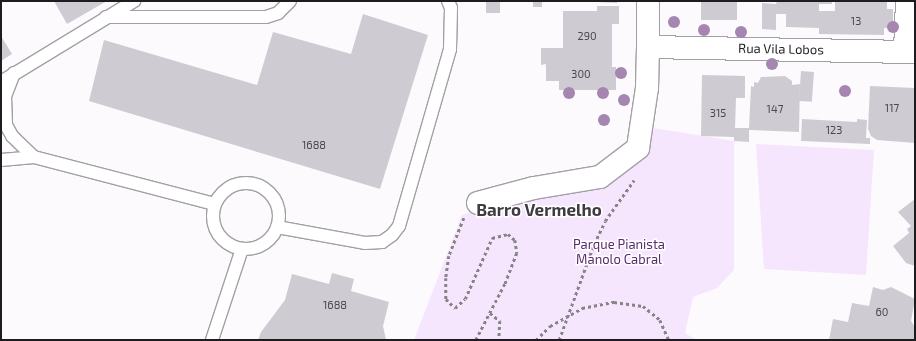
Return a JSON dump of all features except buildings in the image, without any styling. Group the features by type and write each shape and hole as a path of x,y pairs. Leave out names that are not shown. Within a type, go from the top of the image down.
{"street":[{"path":"478,203 534,188 600,177 638,148 647,88 648,1"},
{"path":"907,1 910,52"},
{"name":"Rua Vila Lobos","path":"648,47 910,52"}],"lane":[{"path":"1,82 14,71 134,1"},
{"path":"106,17 266,16 278,13 290,1"},
{"path":"277,227 365,243 382,242 392,235 399,226 450,49 452,32 448,1"},
{"path":"14,71 5,96 6,125 12,136 34,157"},
{"path":"1,160 34,157 214,204"},
{"path":"244,182 257,184 268,191 276,201 279,214 277,227 264,244 242,249 228,244 217,234 212,219 214,204 221,193 231,186 244,182"},
{"path":"212,340 242,249"}],"path":[{"path":"559,340 594,244 605,221 635,179"},
{"path":"476,340 505,284 517,253 515,240 508,234 492,238 465,299 455,308 446,299 449,256 462,221 478,203"},
{"path":"536,340 550,326 582,308 614,302 643,306 660,320 669,340"},
{"path":"490,313 500,321 499,340"}],"green space":[{"name":"Parque Pianista Manolo Cabral","path":"641,126 734,141 734,270 717,288 693,297 685,333 697,340 414,340 462,215 618,161"},
{"path":"756,144 874,150 866,275 764,269"}],"district":[{"name":"Barro Vermelho","path":"539,210"}]}
